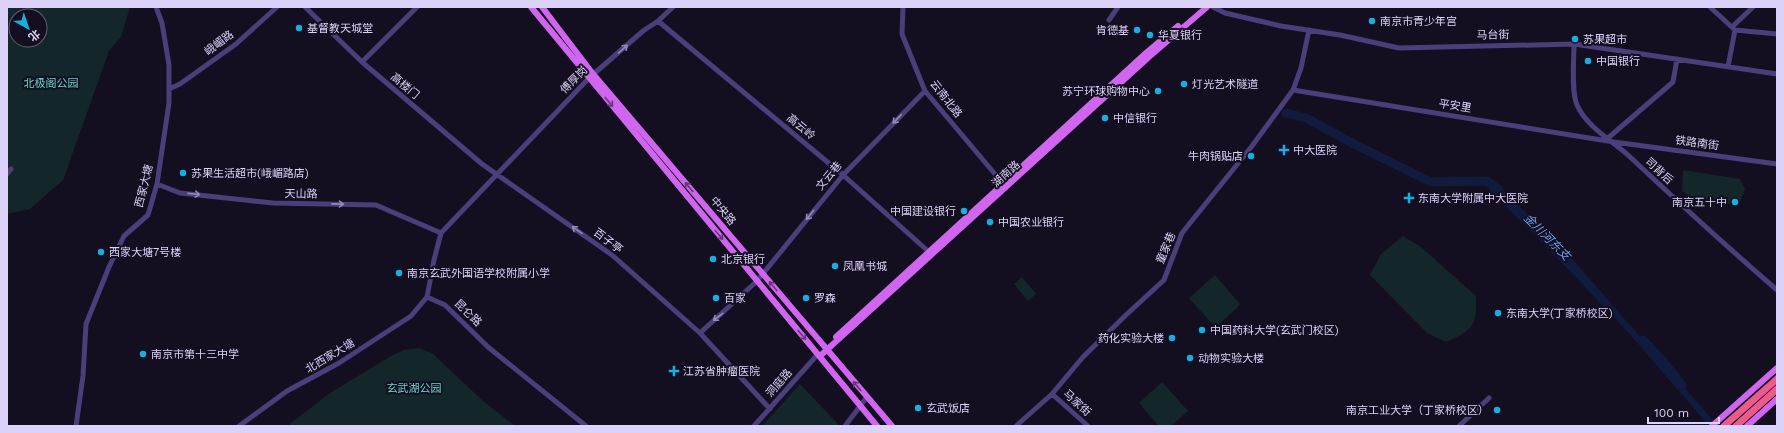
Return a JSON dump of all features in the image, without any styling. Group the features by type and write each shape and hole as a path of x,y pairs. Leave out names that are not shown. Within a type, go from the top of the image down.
{"highway":[{"path":"1734,423 1777,379"},
{"path":"1724,426 1734,423 1777,389"}],"main road":[{"name":"中央路","path":"533,7 892,426"},
{"name":"中央路","path":"542,7 591,76 757,281 878,426"},
{"name":"湖南路","path":"819,355 929,252 1005,186 1146,53 1201,7"},
{"name":"湖南路","path":"826,348 1150,56 1207,7"},
{"path":"1712,426 1777,368"},
{"path":"1747,426 1777,399"}],"street":[{"name":"西家大塘","path":"76,426 83,376 86,324 109,267 124,236 148,215 157,184 169,103 169,64 162,23 156,7"},
{"name":"峨嵋路","path":"169,89 180,84 236,44 277,7"},
{"name":"高楼门","path":"305,7 362,62 497,175"},
{"path":"362,62 417,7"},
{"name":"傅厚岗","path":"497,175 591,76 673,7"},
{"name":"云南北路","path":"903,7 902,34 925,91 1005,186"},
{"path":"1109,20 1118,7"},
{"name":"马台街","path":"1213,7 1225,13 1399,48 1574,44 1777,74"},
{"path":"1710,7 1734,28 1777,34"},
{"path":"1728,66 1734,28 1753,7"},
{"name":"高云岭","path":"658,21 843,175 929,252"},
{"name":"童家巷","path":"1016,426 1052,394 1083,357 1164,280 1182,234 1256,140 1293,90 1301,68 1310,30"},
{"name":"司背后","path":"1574,44 1574,80 1576,103 1586,121 1614,142 1736,255 1777,290"},
{"path":"1608,138 1673,82 1677,59"},
{"name":"平安里","path":"1293,90 1614,142"},
{"name":"文云巷","path":"757,281 843,175 925,91"},
{"name":"铁路南街","path":"1614,142 1777,164"},
{"path":"7,174 12,169"},
{"path":"427,297 441,233 497,175"},
{"name":"百子亭","path":"497,175 612,255 700,333 770,409"},
{"name":"天山路","path":"157,184 180,193 273,203 376,205 441,233"},
{"path":"700,333 757,281"},
{"name":"北西家大塘","path":"239,426 286,391 339,363 411,316 427,297"},
{"name":"昆仑路","path":"427,297 445,305 488,347 586,426"},
{"name":"洞庭路","path":"754,426 819,355"},
{"name":"马家街","path":"1052,394 1088,426"},
{"path":"844,426 867,397"},
{"path":"1459,426 1489,398"}],"green space":[{"name":"北极阁公园","path":"7,7 130,7 121,37 109,51 63,180 30,209 7,214"},
{"path":"1683,170 1740,179 1745,189 1740,202 1725,204 1717,203 1694,198 1688,195 1682,191"},
{"path":"1403,236 1421,247 1476,296 1476,314 1472,326 1462,334 1446,342 1427,333 1370,275 1381,254"},
{"path":"1215,275 1240,304 1217,326 1213,325 1189,298"},
{"path":"1022,277 1036,294 1028,301 1014,284"},
{"name":"玄武湖公园","path":"418,348 432,353 483,401 515,426 287,426 330,393 391,356 404,350"},
{"path":"1162,382 1188,411 1171,426 1159,426 1139,403"},
{"path":"800,384 840,426 762,426"}],"water":[{"path":"1490,177 1574,261 1718,426 1709,426 1628,332 1540,240 1489,190"}],"waterway":[{"name":"金川河东支","path":"1286,113 1306,118 1356,145 1431,182 1487,181 1499,190"},
{"name":"金川河东支","path":"1643,340 1662,360 1682,385"}],"place":[{"name":"南京市青少年宫","path":"1372,21"},
{"name":"基督教天城堂","path":"299,28"},
{"name":"肯德基","path":"1137,30"},
{"name":"华夏银行","path":"1150,35"},
{"name":"苏果超市","path":"1575,39"},
{"name":"中国银行","path":"1588,61"},
{"name":"灯光艺术隧道","path":"1184,84"},
{"name":"苏宁环球购物中心","path":"1158,91"},
{"name":"中信银行","path":"1105,118"},
{"name":"中大医院","path":"1284,150"},
{"name":"牛肉锅贴店","path":"1251,156"},
{"name":"苏果生活超市(峨嵋路店)","path":"183,173"},
{"name":"东南大学附属中大医院","path":"1409,198"},
{"name":"南京五十中","path":"1735,202"},
{"name":"中国建设银行","path":"964,211"},
{"name":"中国农业银行","path":"990,222"},
{"name":"西家大塘7号楼","path":"101,252"},
{"name":"北京银行","path":"713,259"},
{"name":"凤凰书城","path":"835,266"},
{"name":"南京玄武外国语学校附属小学","path":"399,273"},
{"name":"百家","path":"716,298"},
{"name":"罗森","path":"806,298"},
{"name":"东南大学(丁家桥校区)","path":"1498,313"},
{"name":"中国药科大学(玄武门校区)","path":"1202,330"},
{"name":"药化实验大楼","path":"1172,338"},
{"name":"南京市第十三中学","path":"143,354"},
{"name":"动物实验大楼","path":"1190,358"},
{"name":"江苏省肿瘤医院","path":"674,371"},
{"name":"玄武饭店","path":"918,408"},
{"name":"南京工业大学（丁家桥校区）","path":"1497,410"}]}
